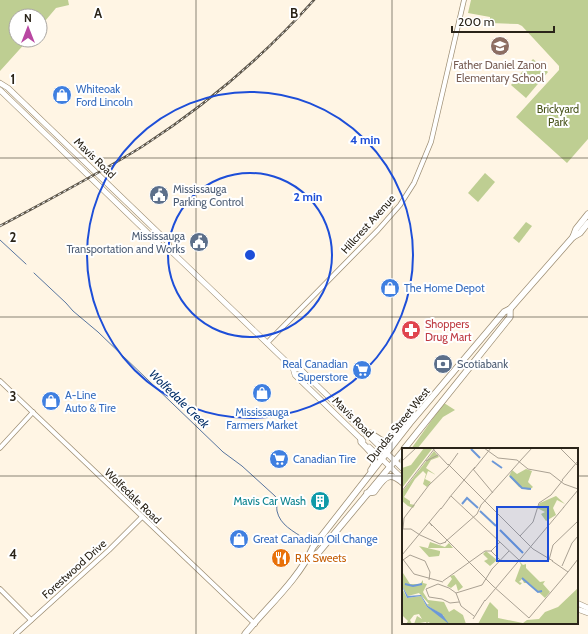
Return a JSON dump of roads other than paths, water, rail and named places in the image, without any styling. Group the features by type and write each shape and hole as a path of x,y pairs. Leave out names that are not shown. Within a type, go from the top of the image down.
{"main road":[{"name":"Mavis Road","path":"0,83 8,88 168,242 170,250"},
{"name":"Mavis Road","path":"0,90 137,224 163,248 170,250 267,343 292,368 295,375 402,479"},
{"name":"Dundas Street West","path":"573,237 576,228 588,214"},
{"name":"Dundas Street West","path":"245,634 255,624 308,559 313,547 383,460 410,423 504,312 510,309 573,237 588,223"},
{"name":"Dundas Street West","path":"405,448 510,317 510,309"},
{"name":"Mavis Road","path":"292,368 300,370 402,468"},
{"path":"366,433 370,433 380,441 388,442 396,437 406,424 410,423"},
{"path":"409,448 420,433 420,428"},
{"path":"361,440 374,458 375,463 368,475 368,479"},
{"name":"Dundas Street West","path":"308,559 319,552 402,452"},
{"path":"367,493 374,492 384,478 389,476 395,476 402,482"},
{"path":"578,603 588,608"},
{"path":"578,609 588,613"}],"street":[{"name":"Hillcrest Avenue","path":"267,343 378,230 400,205 414,182 431,142 464,0"},
{"name":"Wolfedale Road","path":"0,381 255,624"},
{"path":"0,448 33,412"},
{"name":"Forestwood Drive","path":"16,634 109,550 142,517"},
{"path":"0,589 31,620"}],"waterway":[{"name":"Wolfedale Creek","path":"0,240 26,264"},
{"name":"Wolfedale Creek","path":"34,273 223,452 242,466 275,496 277,501 277,511 281,520 284,524 305,539"}],"railway":[{"path":"0,226 108,167 143,146 189,114 212,97 255,60 314,0"}],"place":[{"name":"Father Daniel Zanon Elementary School","path":"500,46"},
{"name":"Whiteoak Ford Lincoln","path":"62,95"},
{"name":"Mississauga Parking Control","path":"159,195"},
{"name":"Mississauga Transportation and Works","path":"199,242"},
{"name":"The Home Depot","path":"390,288"},
{"name":"Shoppers Drug Mart","path":"411,330"},
{"name":"Scotiabank","path":"443,364"},
{"name":"Real Canadian Superstore","path":"362,370"},
{"name":"Mississauga Farmers Market","path":"262,393"},
{"name":"A-Line Auto & Tire","path":"51,401"},
{"name":"Canadian Tire","path":"279,459"},
{"name":"Mavis Car Wash","path":"320,501"},
{"name":"Great Canadian Oil Change","path":"239,539"},
{"name":"R.K Sweets","path":"281,558"}],"park label":[{"name":"Brickyard Park","path":"558,115"}]}
